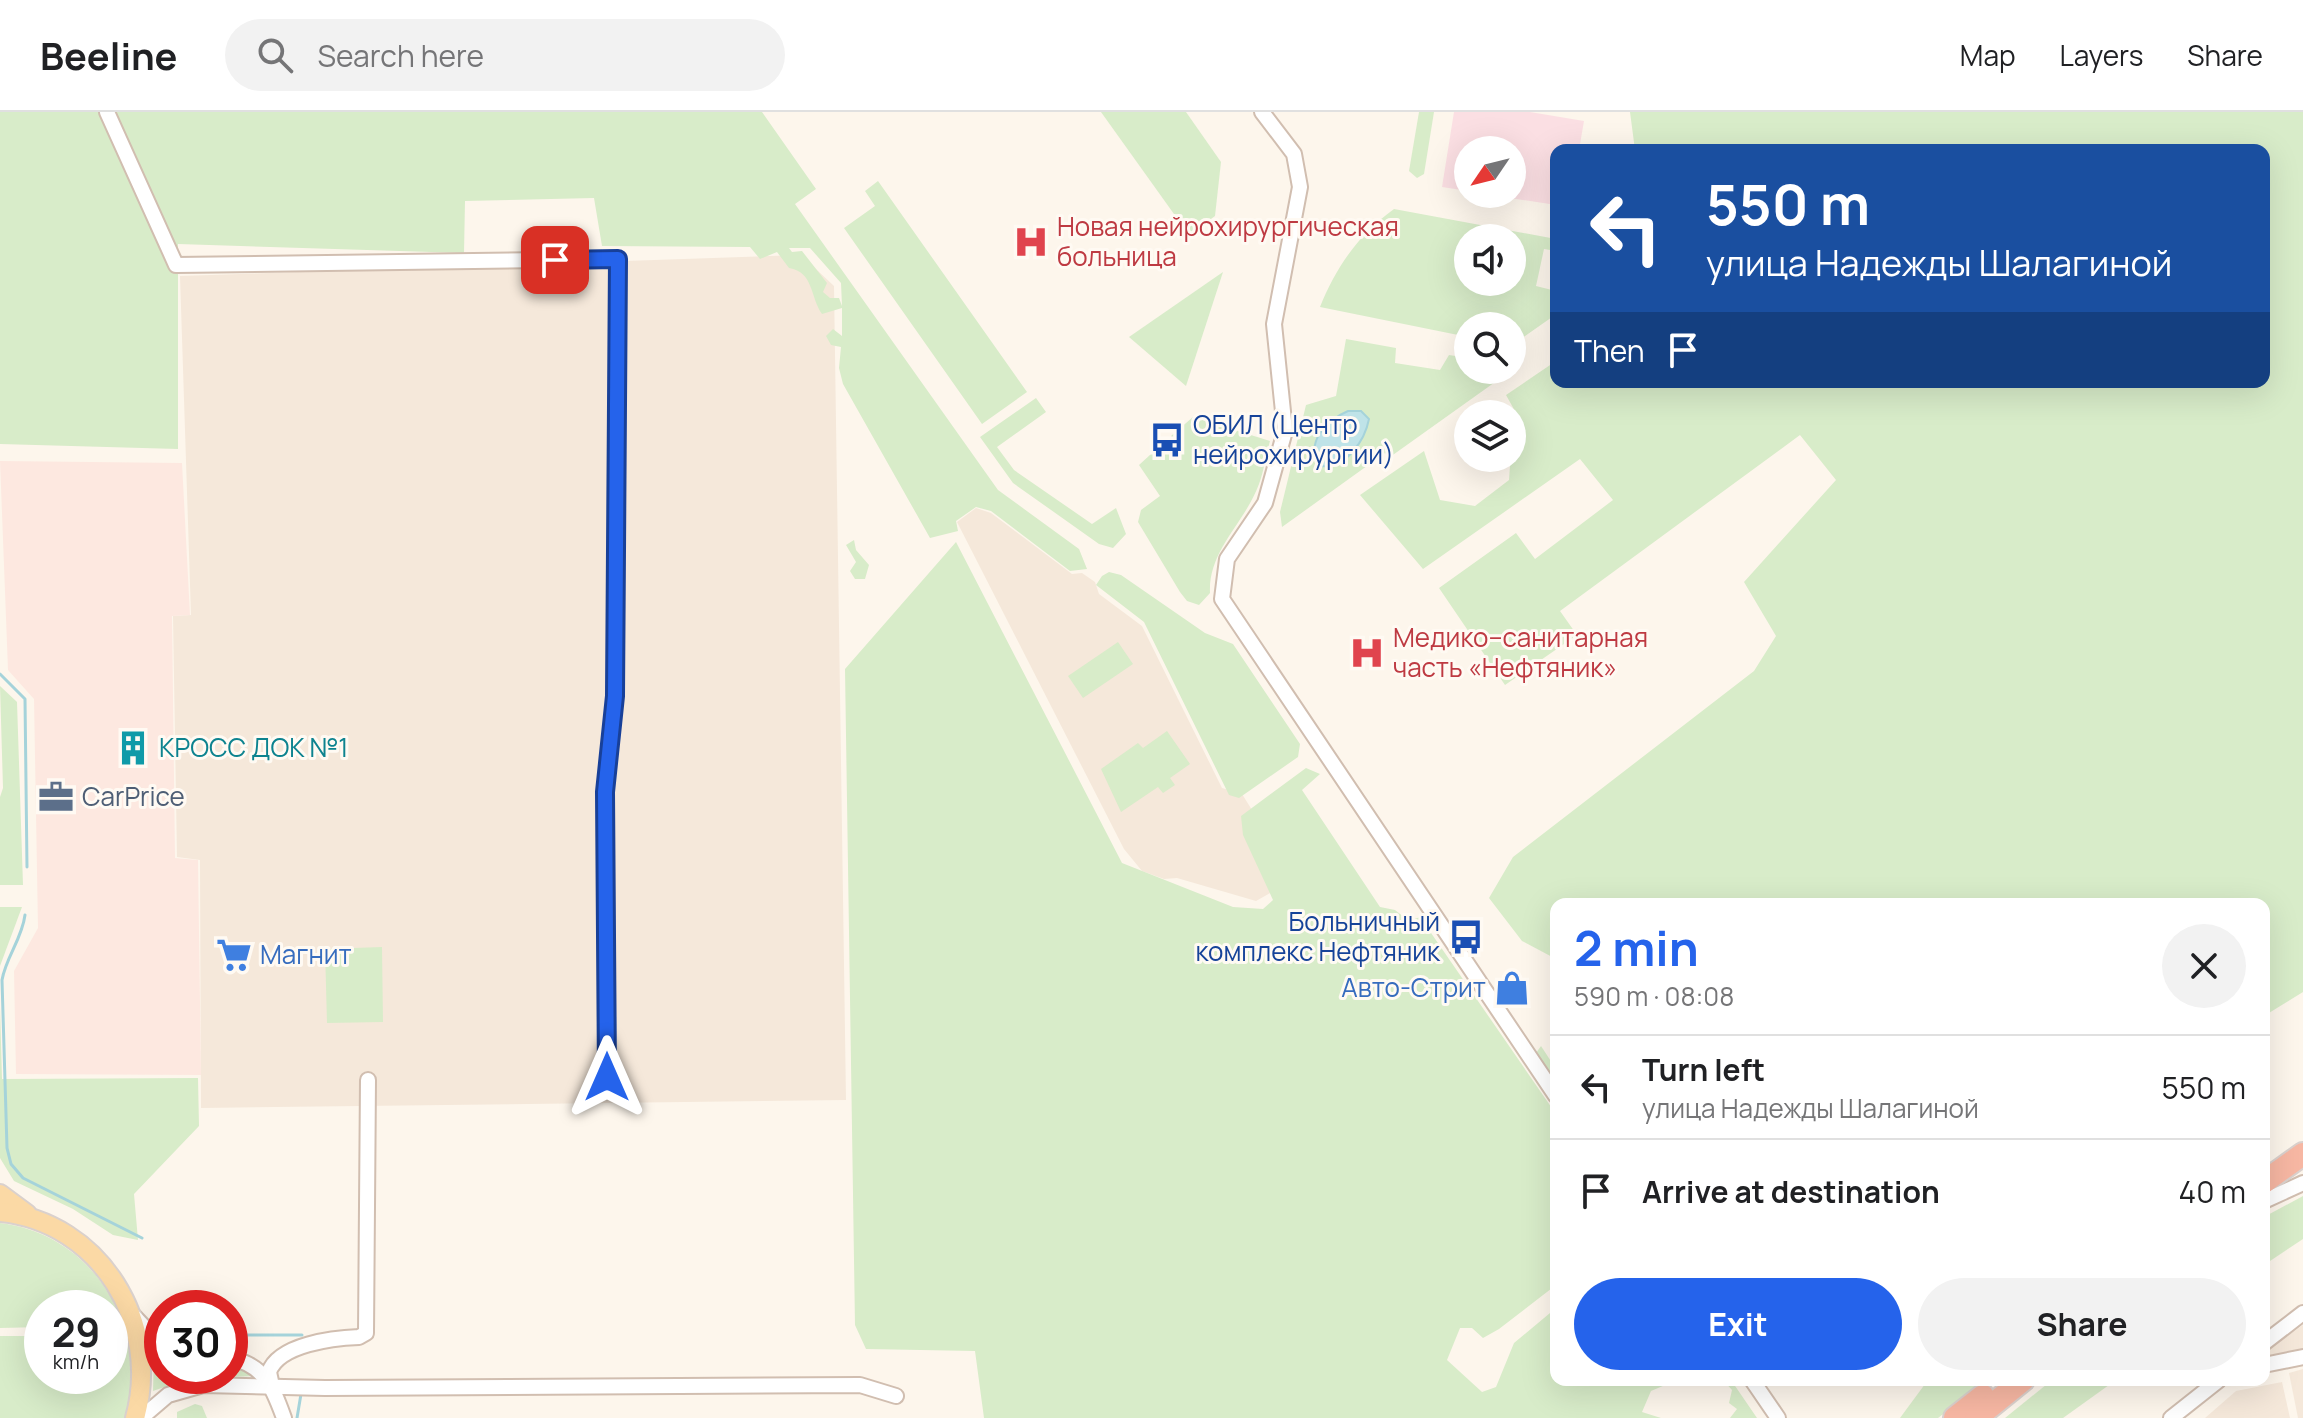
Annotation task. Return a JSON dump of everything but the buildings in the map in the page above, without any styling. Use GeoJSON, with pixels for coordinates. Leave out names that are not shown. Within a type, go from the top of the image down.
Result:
{"type":"FeatureCollection","features":[{"type":"Feature","properties":{"kind":"highway"},"geometry":{"type":"LineString","coordinates":[[2270,1178],[2303,1154]]}},
{"type":"Feature","properties":{"kind":"highway"},"geometry":{"type":"LineString","coordinates":[[2270,1195],[2303,1170]]}},
{"type":"Feature","properties":{"kind":"highway"},"geometry":{"type":"LineString","coordinates":[[1955,1418],[1995,1386]]}},
{"type":"Feature","properties":{"kind":"highway"},"geometry":{"type":"LineString","coordinates":[[1976,1418],[2016,1386]]}},
{"type":"Feature","properties":{"kind":"main road"},"geometry":{"type":"LineString","coordinates":[[0,1194],[18,1209],[95,1257],[112,1277],[132,1314],[142,1372],[135,1418]]}},
{"type":"Feature","properties":{"kind":"main road"},"geometry":{"type":"LineString","coordinates":[[0,1212],[47,1225]]}},
{"type":"Feature","properties":{"kind":"street"},"geometry":{"type":"LineString","coordinates":[[107,112],[176,265],[618,259],[615,696],[605,792],[607,1077]]}},
{"type":"Feature","properties":{"kind":"street"},"geometry":{"type":"LineString","coordinates":[[1262,112],[1294,154],[1300,187],[1274,324],[1285,431],[1265,503],[1227,559],[1222,579],[1225,607],[1550,1087]]}},
{"type":"Feature","properties":{"kind":"street"},"geometry":{"type":"LineString","coordinates":[[284,1418],[269,1372],[277,1360],[311,1343],[359,1337],[366,1333],[368,1080]]}},
{"type":"Feature","properties":{"kind":"street"},"geometry":{"type":"LineString","coordinates":[[2270,1197],[2303,1183]]}},
{"type":"Feature","properties":{"kind":"street"},"geometry":{"type":"LineString","coordinates":[[2270,1338],[2303,1313]]}},
{"type":"Feature","properties":{"kind":"street"},"geometry":{"type":"LineString","coordinates":[[132,1314],[144,1327]]}},
{"type":"Feature","properties":{"kind":"street"},"geometry":{"type":"LineString","coordinates":[[2270,1364],[2303,1357]]}},
{"type":"Feature","properties":{"kind":"street"},"geometry":{"type":"LineString","coordinates":[[248,1364],[255,1367],[272,1386]]}},
{"type":"Feature","properties":{"kind":"street"},"geometry":{"type":"LineString","coordinates":[[141,1418],[159,1400],[189,1387],[860,1385],[896,1396]]}},
{"type":"Feature","properties":{"kind":"street"},"geometry":{"type":"LineString","coordinates":[[1756,1386],[1778,1418]]}},
{"type":"Feature","properties":{"kind":"street"},"geometry":{"type":"LineString","coordinates":[[2171,1418],[2211,1386]]}},
{"type":"Feature","properties":{"kind":"shaded area"},"geometry":{"type":"Polygon","coordinates":[[[1454,112],[1530,112],[1584,121],[1580,144],[1550,144],[1550,204],[1526,200],[1526,136],[1454,136],[1454,189],[1442,187],[1454,112]]]}},
{"type":"Feature","properties":{"kind":"shaded area"},"geometry":{"type":"Polygon","coordinates":[[[801,255],[834,286],[846,1100],[201,1108],[200,860],[177,857],[173,616],[191,615],[180,276],[801,255]]]}},
{"type":"Feature","properties":{"kind":"shaded area"},"geometry":{"type":"Polygon","coordinates":[[[0,461],[182,463],[190,615],[172,616],[175,858],[198,860],[201,1075],[16,1074],[14,971],[38,928],[34,699],[8,670],[0,461]]]}},
{"type":"Feature","properties":{"kind":"shaded area"},"geometry":{"type":"Polygon","coordinates":[[[976,508],[991,513],[1072,574],[1082,573],[1095,582],[1099,594],[1142,626],[1222,788],[1242,794],[1252,810],[1246,839],[1272,892],[1256,901],[1177,878],[1164,879],[1142,871],[1124,849],[957,522],[976,508]]]}},
{"type":"Feature","properties":{"kind":"shaded area"},"geometry":{"type":"Polygon","coordinates":[[[2303,1325],[2303,1350],[2270,1358],[2270,1348],[2303,1325]]]}},
{"type":"Feature","properties":{"kind":"shaded area"},"geometry":{"type":"Polygon","coordinates":[[[2303,1369],[2303,1418],[2298,1418],[2289,1373],[2303,1369]]]}},
{"type":"Feature","properties":{"kind":"shaded area"},"geometry":{"type":"Polygon","coordinates":[[[2282,1382],[2290,1418],[2205,1418],[2236,1391],[2282,1382]]]}},
{"type":"Feature","properties":{"kind":"green space"},"geometry":{"type":"Polygon","coordinates":[[[0,112],[762,112],[816,189],[795,204],[998,490],[1079,549],[1087,569],[1070,571],[991,511],[976,507],[956,521],[958,531],[930,538],[843,384],[839,368],[841,347],[831,345],[826,336],[833,329],[842,336],[842,308],[822,314],[803,274],[789,268],[777,252],[760,259],[750,247],[602,246],[594,198],[465,201],[464,253],[178,244],[178,449],[0,444],[0,112]],[[789,248],[792,252],[802,251],[827,283],[823,292],[830,298],[839,298],[842,306],[841,283],[810,248],[789,248]]]}},
{"type":"Feature","properties":{"kind":"green space"},"geometry":{"type":"Polygon","coordinates":[[[1101,112],[1186,112],[1221,162],[1215,216],[1189,235],[1101,112]]]}},
{"type":"Feature","properties":{"kind":"green space"},"geometry":{"type":"Polygon","coordinates":[[[1419,112],[1434,112],[1424,174],[1417,178],[1409,171],[1419,112]]]}},
{"type":"Feature","properties":{"kind":"green space"},"geometry":{"type":"Polygon","coordinates":[[[1630,112],[2303,112],[2303,992],[2270,1012],[2270,898],[1550,898],[1550,956],[1522,941],[1489,898],[1513,857],[1754,671],[1776,636],[1744,582],[1836,480],[1800,435],[1560,611],[1577,635],[1505,685],[1439,588],[1516,533],[1535,559],[1613,500],[1580,459],[1423,569],[1360,495],[1424,451],[1440,500],[1475,506],[1509,480],[1510,472],[1526,472],[1526,400],[1509,400],[1506,395],[1550,365],[1550,388],[2270,388],[2270,144],[1634,144],[1630,112]]]}},
{"type":"Feature","properties":{"kind":"green space"},"geometry":{"type":"Polygon","coordinates":[[[878,181],[1027,392],[982,424],[844,228],[875,206],[865,191],[878,181]]]}},
{"type":"Feature","properties":{"kind":"green space"},"geometry":{"type":"Polygon","coordinates":[[[1394,209],[1475,224],[1454,224],[1454,296],[1526,296],[1526,233],[1550,238],[1550,250],[1544,249],[1536,286],[1550,290],[1550,318],[1526,335],[1526,312],[1454,312],[1454,334],[1320,307],[1333,278],[1370,229],[1394,209]]]}},
{"type":"Feature","properties":{"kind":"green space"},"geometry":{"type":"Polygon","coordinates":[[[562,266],[581,277],[569,286],[549,285],[546,275],[552,268],[562,266]]]}},
{"type":"Feature","properties":{"kind":"green space"},"geometry":{"type":"Polygon","coordinates":[[[1223,272],[1186,386],[1129,337],[1223,272]]]}},
{"type":"Feature","properties":{"kind":"green space"},"geometry":{"type":"Polygon","coordinates":[[[1346,339],[1396,348],[1395,363],[1440,370],[1449,355],[1454,356],[1454,384],[1492,384],[1470,400],[1454,400],[1454,411],[1390,457],[1385,453],[1282,527],[1280,512],[1306,405],[1336,396],[1346,339]]]}},
{"type":"Feature","properties":{"kind":"green space"},"geometry":{"type":"Polygon","coordinates":[[[1036,398],[1046,412],[997,447],[1014,470],[1092,524],[1116,508],[1126,534],[1113,548],[1099,544],[1013,483],[980,437],[1036,398]]]}},
{"type":"Feature","properties":{"kind":"green space"},"geometry":{"type":"Polygon","coordinates":[[[1193,417],[1270,441],[1253,498],[1221,550],[1211,578],[1210,593],[1199,605],[1187,601],[1180,592],[1138,522],[1141,510],[1160,496],[1139,465],[1162,444],[1165,446],[1173,439],[1171,436],[1193,417]]]}},
{"type":"Feature","properties":{"kind":"green space"},"geometry":{"type":"Polygon","coordinates":[[[854,540],[856,550],[869,565],[865,579],[855,579],[850,571],[856,562],[846,545],[854,540]]]}},
{"type":"Feature","properties":{"kind":"green space"},"geometry":{"type":"Polygon","coordinates":[[[956,542],[1122,863],[1233,907],[1263,909],[1273,900],[1243,835],[1241,816],[1306,768],[1320,774],[1302,790],[1380,907],[1395,910],[1409,921],[1420,917],[1550,1105],[1550,1290],[1483,1338],[1472,1328],[1460,1328],[1447,1360],[1482,1392],[1496,1387],[1514,1343],[1550,1313],[1550,1386],[1663,1386],[1651,1391],[1642,1412],[1661,1418],[984,1418],[975,1351],[866,1349],[855,1325],[845,669],[956,542]]]}},
{"type":"Feature","properties":{"kind":"green space"},"geometry":{"type":"Polygon","coordinates":[[[1109,572],[1121,575],[1205,633],[1233,644],[1300,744],[1298,757],[1239,798],[1229,795],[1144,622],[1096,585],[1109,572]]]}},
{"type":"Feature","properties":{"kind":"green space"},"geometry":{"type":"Polygon","coordinates":[[[1118,642],[1133,664],[1083,698],[1068,676],[1118,642]]]}},
{"type":"Feature","properties":{"kind":"green space"},"geometry":{"type":"Polygon","coordinates":[[[0,686],[17,702],[23,885],[0,885],[0,797],[3,788],[0,686]]]}},
{"type":"Feature","properties":{"kind":"green space"},"geometry":{"type":"Polygon","coordinates":[[[1167,731],[1190,764],[1170,778],[1175,785],[1163,793],[1158,787],[1121,812],[1101,769],[1138,743],[1143,748],[1167,731]]]}},
{"type":"Feature","properties":{"kind":"green space"},"geometry":{"type":"Polygon","coordinates":[[[0,907],[22,907],[0,966],[0,907]]]}},
{"type":"Feature","properties":{"kind":"green space"},"geometry":{"type":"Polygon","coordinates":[[[382,947],[383,1022],[327,1023],[325,949],[382,947]]]}},
{"type":"Feature","properties":{"kind":"green space"},"geometry":{"type":"Polygon","coordinates":[[[0,1006],[2,1079],[198,1078],[199,1126],[134,1194],[138,1240],[113,1235],[73,1209],[14,1181],[0,1158],[0,1006]]]}},
{"type":"Feature","properties":{"kind":"green space"},"geometry":{"type":"Polygon","coordinates":[[[1541,1046],[1550,1060],[1550,1073],[1536,1053],[1541,1046]]]}},
{"type":"Feature","properties":{"kind":"green space"},"geometry":{"type":"Polygon","coordinates":[[[2303,1196],[2303,1239],[2270,1261],[2270,1214],[2303,1196]]]}},
{"type":"Feature","properties":{"kind":"green space"},"geometry":{"type":"Polygon","coordinates":[[[0,1223],[34,1231],[63,1246],[88,1267],[106,1290],[24,1290],[24,1327],[0,1328],[0,1223]]]}},
{"type":"Feature","properties":{"kind":"green space"},"geometry":{"type":"Polygon","coordinates":[[[0,1336],[24,1336],[24,1394],[128,1394],[128,1348],[130,1385],[125,1418],[0,1418],[0,1336]]]}},
{"type":"Feature","properties":{"kind":"green space"},"geometry":{"type":"Polygon","coordinates":[[[1728,1386],[1735,1386],[1757,1418],[1730,1418],[1737,1409],[1729,1403],[1732,1390],[1728,1386]]]}},
{"type":"Feature","properties":{"kind":"green space"},"geometry":{"type":"Polygon","coordinates":[[[1924,1386],[1979,1386],[1938,1418],[1900,1418],[1924,1386]]]}},
{"type":"Feature","properties":{"kind":"green space"},"geometry":{"type":"Polygon","coordinates":[[[2045,1386],[2108,1386],[2063,1418],[2005,1418],[2045,1386]]]}},
{"type":"Feature","properties":{"kind":"green space"},"geometry":{"type":"Polygon","coordinates":[[[195,1404],[202,1406],[207,1418],[177,1418],[177,1412],[195,1404]]]}},
{"type":"Feature","properties":{"kind":"water"},"geometry":{"type":"Polygon","coordinates":[[[1348,411],[1361,411],[1369,419],[1363,436],[1346,458],[1330,466],[1321,466],[1316,457],[1316,441],[1325,426],[1348,411]]]}},
{"type":"Feature","properties":{"kind":"waterway"},"geometry":{"type":"LineString","coordinates":[[0,674],[25,699],[27,867]]}},
{"type":"Feature","properties":{"kind":"waterway"},"geometry":{"type":"LineString","coordinates":[[25,915],[2,980],[7,1148],[11,1164],[23,1178],[142,1238]]}},
{"type":"Feature","properties":{"kind":"waterway"},"geometry":{"type":"LineString","coordinates":[[248,1335],[302,1335]]}},
{"type":"Feature","properties":{"kind":"waterway"},"geometry":{"type":"LineString","coordinates":[[297,1418],[301,1394]]}},
{"type":"Feature","properties":{"kind":"place","name":"Новая нейрохирургическая больница"},"geometry":{"type":"Point","coordinates":[1031,242]}},
{"type":"Feature","properties":{"kind":"place","name":"ОБИЛ (Центр нейрохирургии)"},"geometry":{"type":"Point","coordinates":[1167,440]}},
{"type":"Feature","properties":{"kind":"place","name":"Медико–санитарная часть «Нефтяник»"},"geometry":{"type":"Point","coordinates":[1367,653]}},
{"type":"Feature","properties":{"kind":"place","name":"КРОСС ДОК №1"},"geometry":{"type":"Point","coordinates":[133,748]}},
{"type":"Feature","properties":{"kind":"place","name":"CarPrice"},"geometry":{"type":"Point","coordinates":[56,797]}},
{"type":"Feature","properties":{"kind":"place","name":"Больничный комплекс Нефтяник"},"geometry":{"type":"Point","coordinates":[1466,937]}},
{"type":"Feature","properties":{"kind":"place","name":"Магнит"},"geometry":{"type":"Point","coordinates":[234,955]}},
{"type":"Feature","properties":{"kind":"place","name":"Авто-Стрит"},"geometry":{"type":"Point","coordinates":[1512,988]}},
{"type":"Feature","properties":{"kind":"route"},"geometry":{"type":"LineString","coordinates":[[555,260],[618,259],[615,696],[605,792],[607,1077]]}}]}
